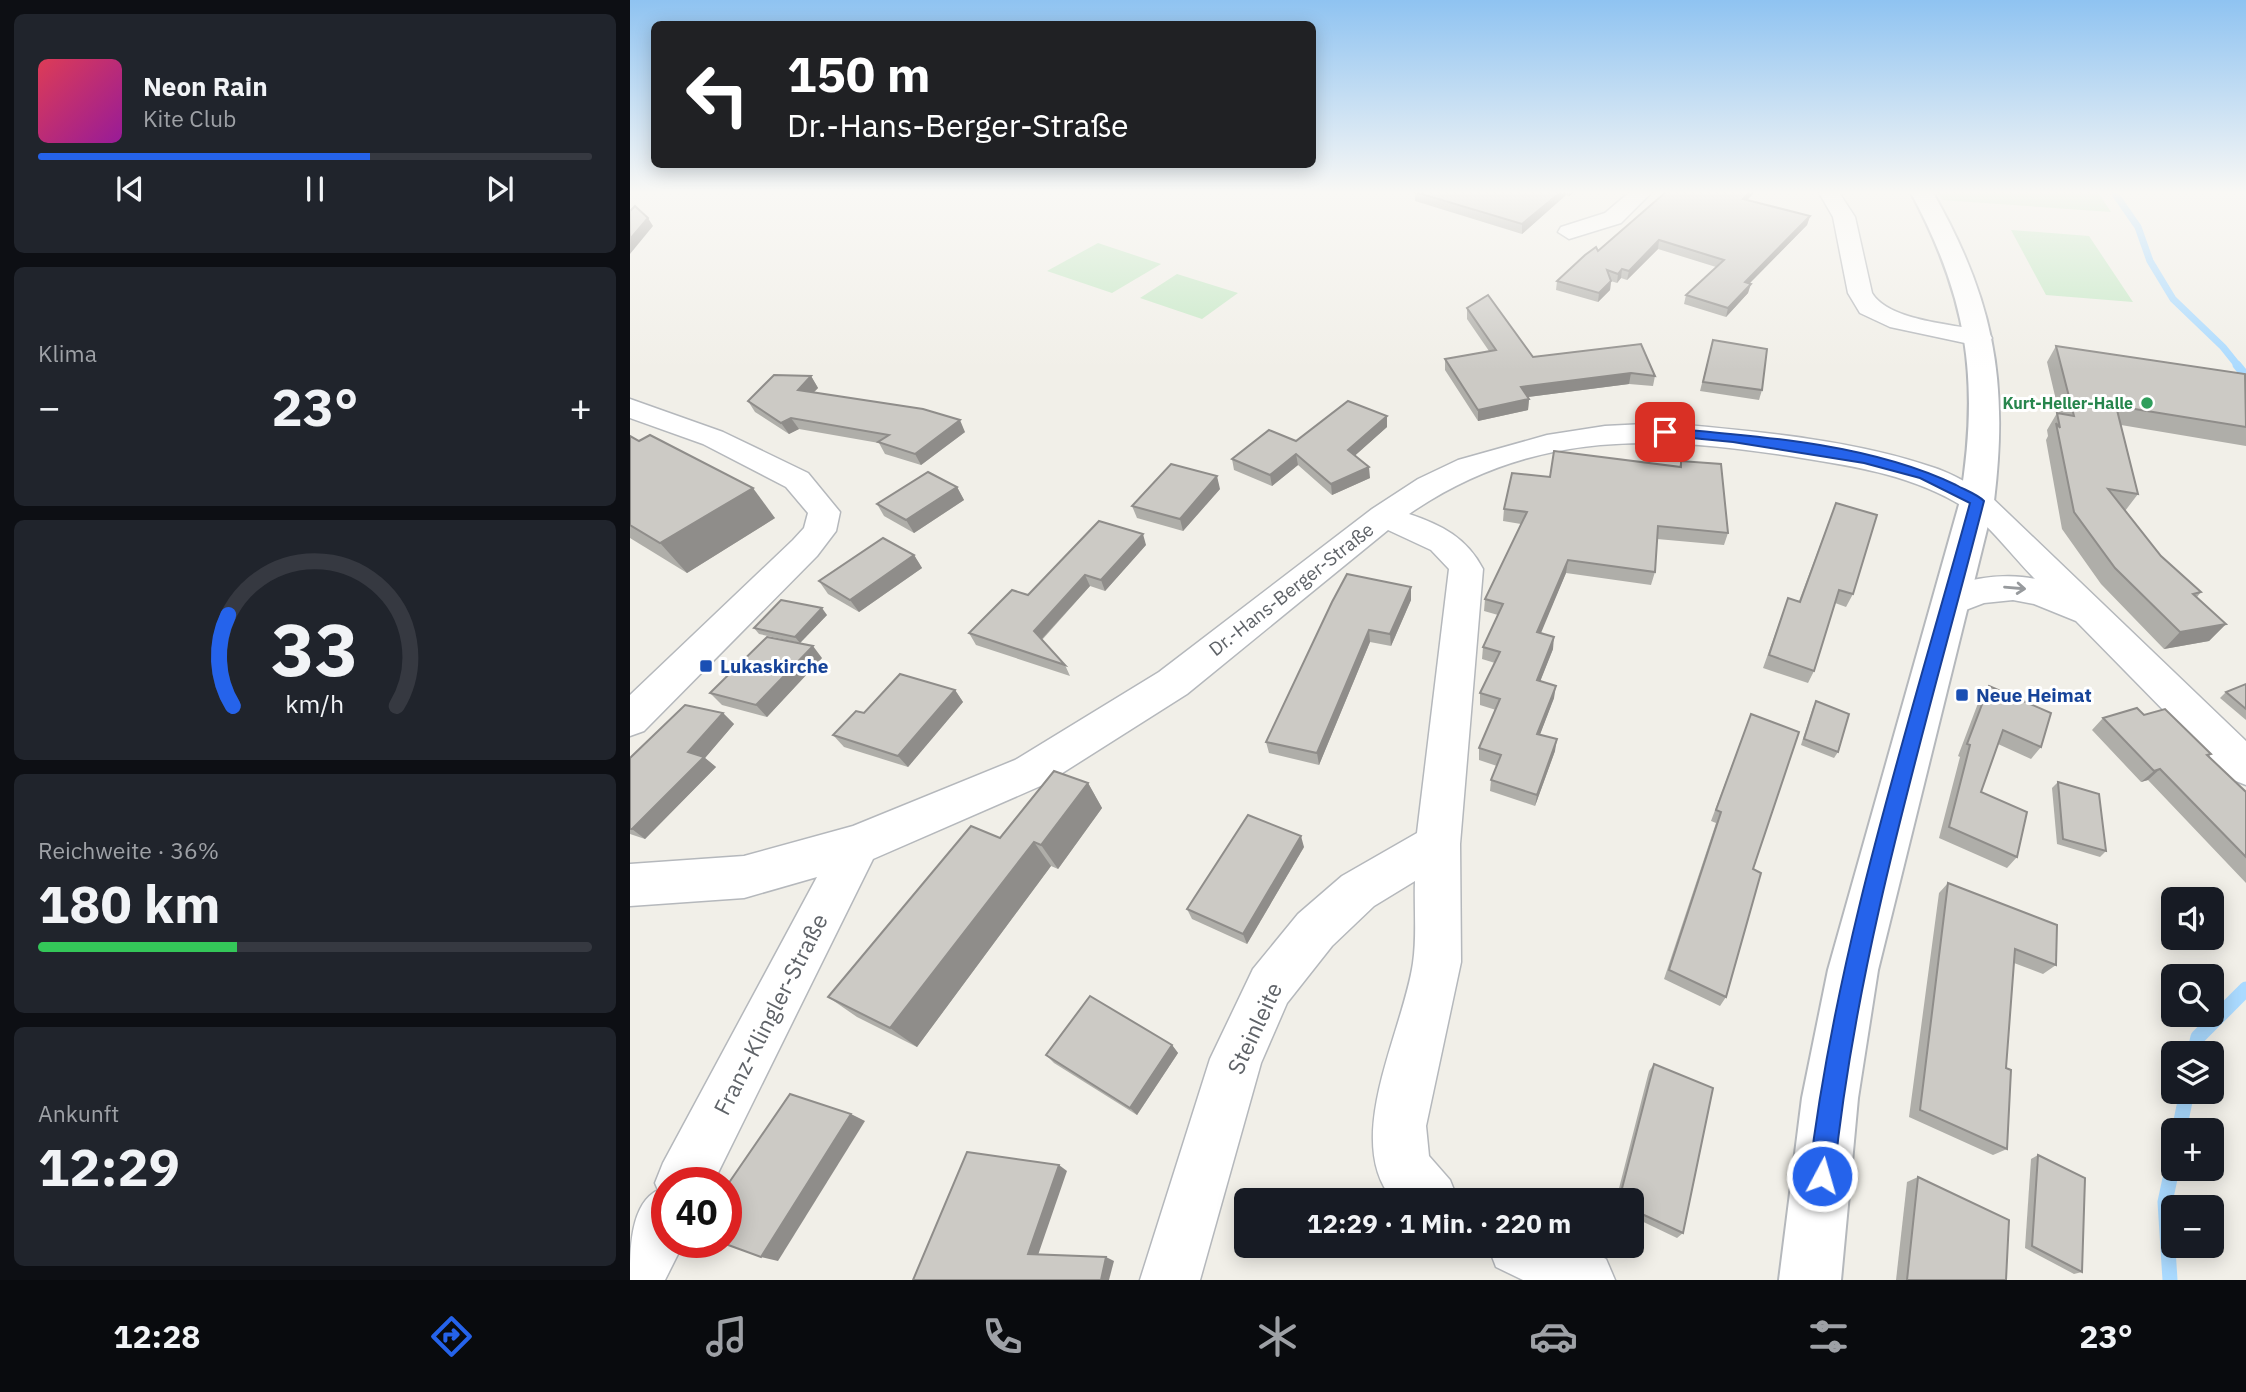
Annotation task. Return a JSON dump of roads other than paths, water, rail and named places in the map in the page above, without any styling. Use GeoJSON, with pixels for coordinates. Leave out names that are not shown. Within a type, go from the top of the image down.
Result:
{"type":"FeatureCollection","features":[{"type":"Feature","properties":{"kind":"street"},"geometry":{"type":"LineString","coordinates":[[1851,251],[1860,293],[1869,308],[1899,322],[1979,338]]}},
{"type":"Feature","properties":{"kind":"street"},"geometry":{"type":"LineString","coordinates":[[1810,1280],[1830,1098],[1853,970],[1977,501],[1986,415],[1979,338],[1953,251]]}},
{"type":"Feature","properties":{"kind":"street"},"geometry":{"type":"LineString","coordinates":[[630,408],[713,438],[797,480],[824,512],[820,531],[805,548],[630,720]]}},
{"type":"Feature","properties":{"kind":"street","name":"Dr.-Hans-Berger-Straße"},"geometry":{"type":"LineString","coordinates":[[630,885],[744,877],[857,845],[1030,772],[1173,683],[1383,517],[1429,486],[1469,467],[1546,444],[1605,435],[1665,432],[1733,438],[1866,459],[1925,475],[1977,501],[2097,621]]}},
{"type":"Feature","properties":{"kind":"street"},"geometry":{"type":"LineString","coordinates":[[1383,517],[1433,535],[1463,561],[1466,569],[1438,844],[1437,962],[1399,1126],[1402,1168],[1420,1188]]}},
{"type":"Feature","properties":{"kind":"street"},"geometry":{"type":"LineString","coordinates":[[1950,603],[1975,591],[2009,586],[2066,603],[2097,621],[2246,767]]}},
{"type":"Feature","properties":{"kind":"street","name":"Steinleite"},"geometry":{"type":"LineString","coordinates":[[1170,1280],[1236,1059],[1270,986],[1315,930],[1358,891],[1438,844]]}},
{"type":"Feature","properties":{"kind":"street","name":"Franz-Klingler-Straße"},"geometry":{"type":"LineString","coordinates":[[691,1167],[857,845]]}},
{"type":"Feature","properties":{"kind":"street"},"geometry":{"type":"LineString","coordinates":[[633,1280],[651,1246]]}},
{"type":"Feature","properties":{"kind":"street"},"geometry":{"type":"LineString","coordinates":[[1541,1258],[1585,1280]]}},
{"type":"Feature","properties":{"kind":"waterway"},"geometry":{"type":"LineString","coordinates":[[2146,251],[2173,299],[2223,347],[2239,367]]}},
{"type":"Feature","properties":{"kind":"waterway"},"geometry":{"type":"LineString","coordinates":[[2237,365],[2246,376]]}},
{"type":"Feature","properties":{"kind":"waterway"},"geometry":{"type":"LineString","coordinates":[[2197,1041],[2246,989]]}},
{"type":"Feature","properties":{"kind":"waterway"},"geometry":{"type":"LineString","coordinates":[[2182,1118],[2184,1104]]}},
{"type":"Feature","properties":{"kind":"waterway"},"geometry":{"type":"LineString","coordinates":[[2170,1181],[2165,1202],[2170,1280]]}},
{"type":"Feature","properties":{"kind":"place","name":"Kurt-Heller-Halle"},"geometry":{"type":"Point","coordinates":[2147,403]}},
{"type":"Feature","properties":{"kind":"place","name":"Lukaskirche"},"geometry":{"type":"Point","coordinates":[706,666]}},
{"type":"Feature","properties":{"kind":"place","name":"Neue Heimat"},"geometry":{"type":"Point","coordinates":[1962,695]}}]}
